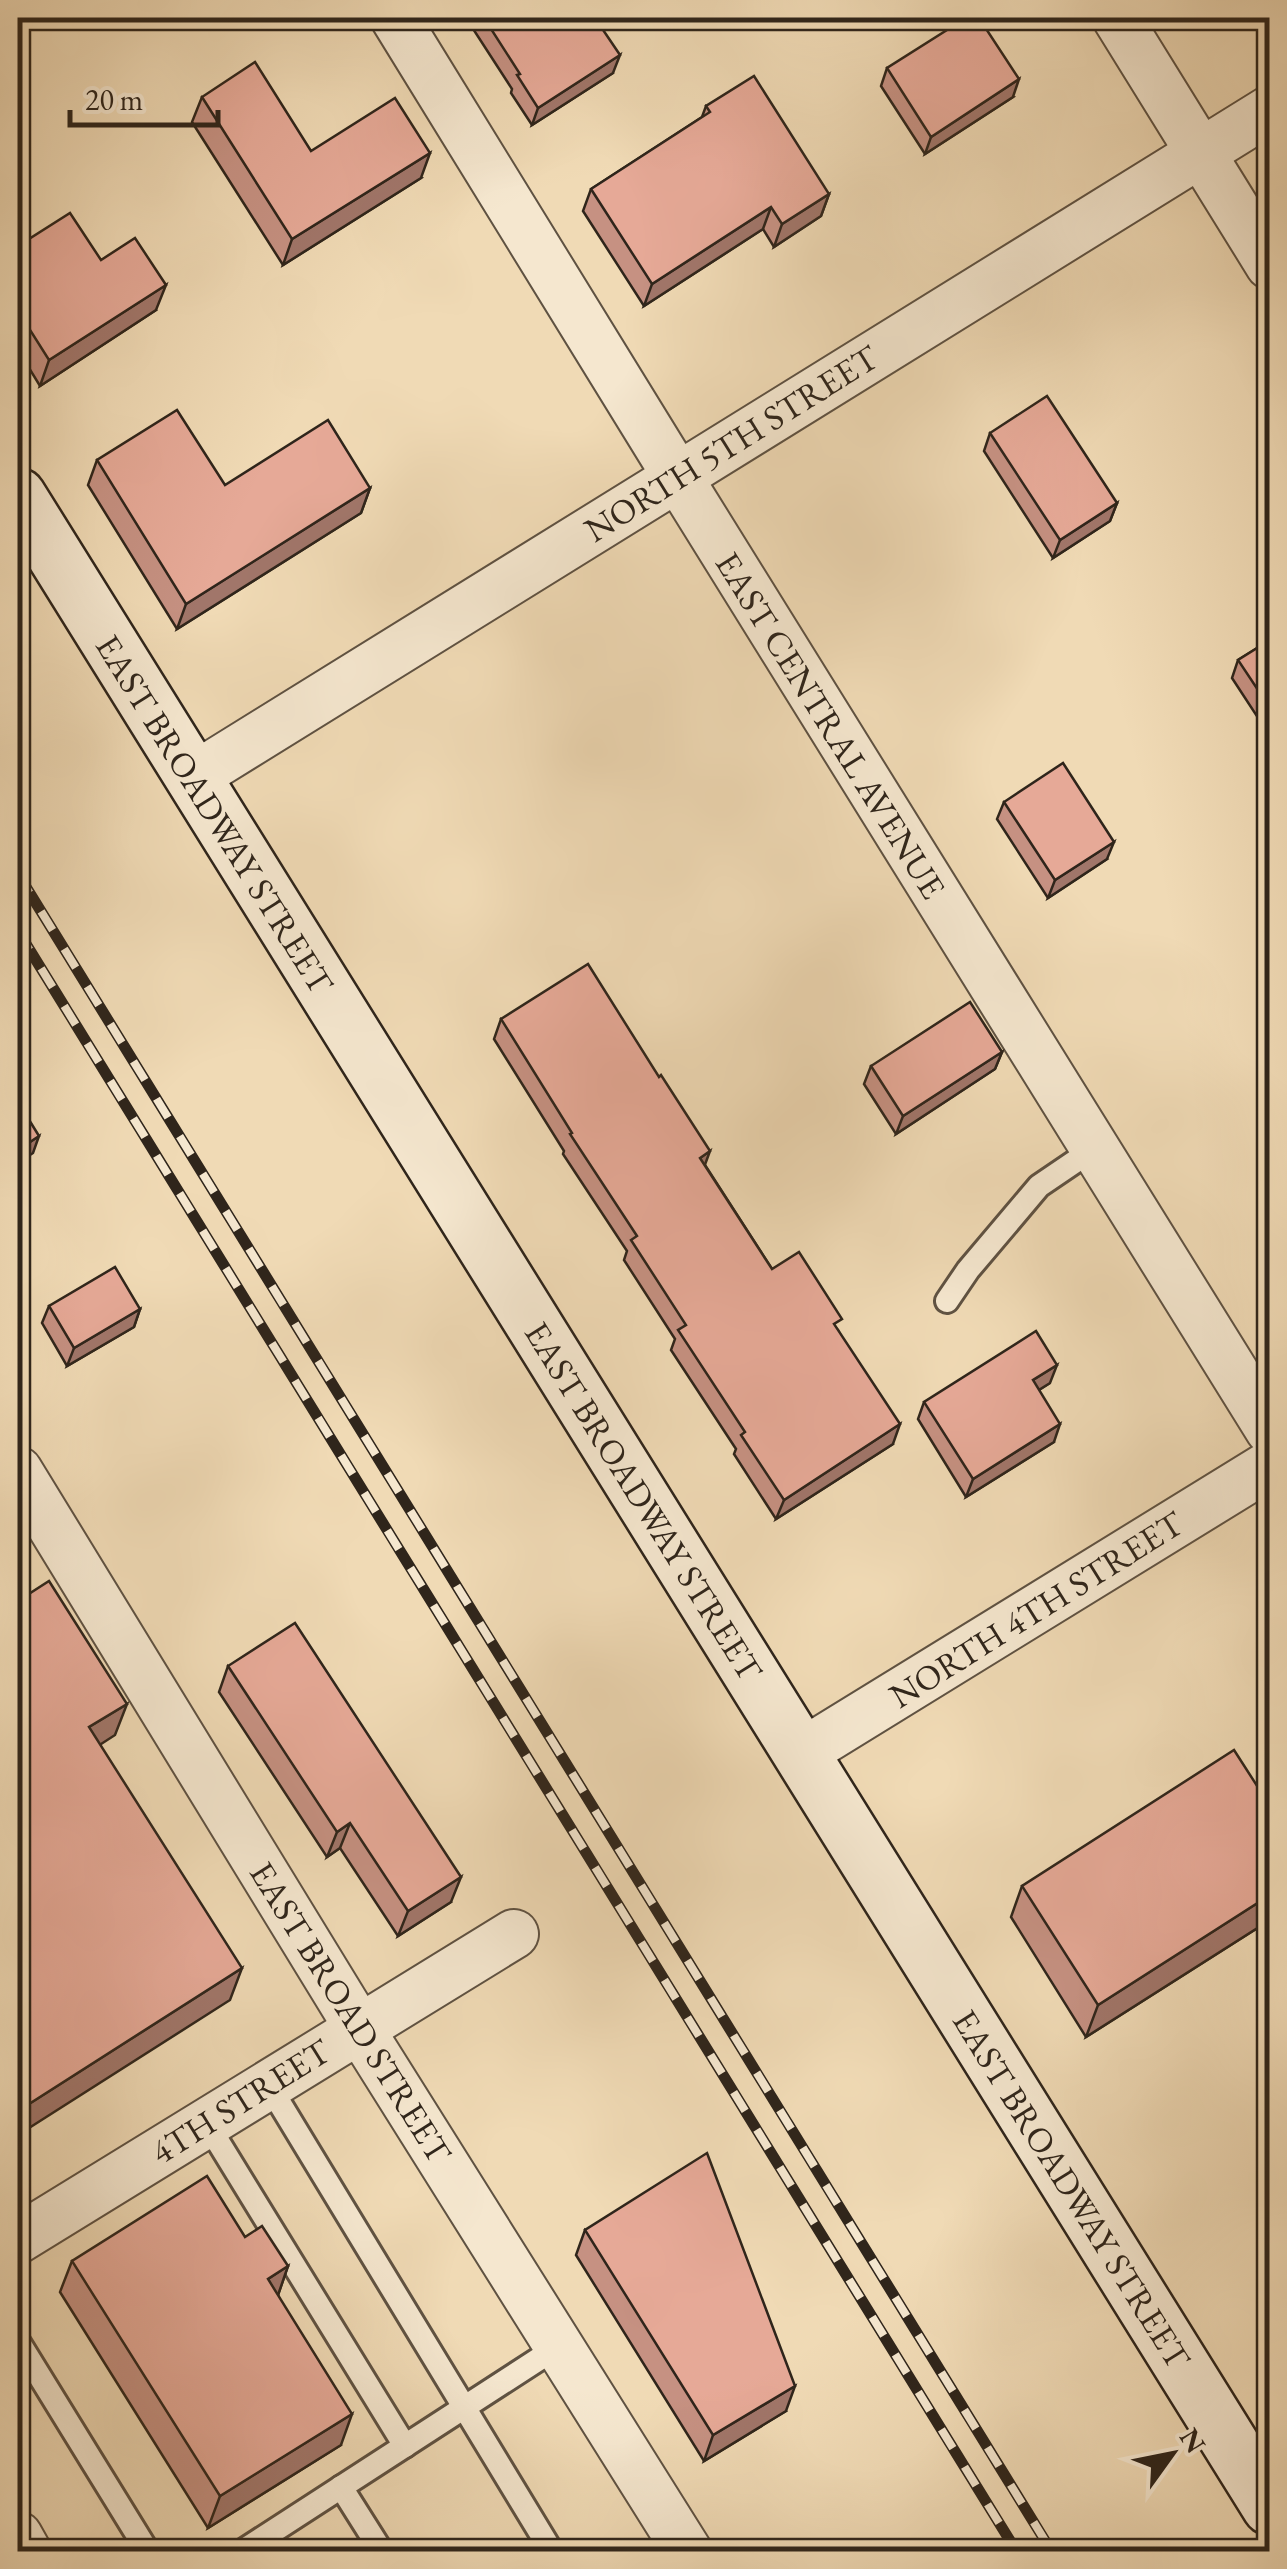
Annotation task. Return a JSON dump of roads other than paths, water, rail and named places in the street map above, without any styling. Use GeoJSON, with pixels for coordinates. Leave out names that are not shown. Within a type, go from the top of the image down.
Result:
{"type":"FeatureCollection","features":[{"type":"Feature","properties":{"kind":"main road","name":"EAST BROADWAY STREET"},"geometry":{"type":"LineString","coordinates":[[18,496],[1270,2507]]}},
{"type":"Feature","properties":{"kind":"street","name":"EAST CENTRAL AVENUE"},"geometry":{"type":"LineString","coordinates":[[395,18],[1270,1430]]}},
{"type":"Feature","properties":{"kind":"street"},"geometry":{"type":"LineString","coordinates":[[1117,18],[1270,265]]}},
{"type":"Feature","properties":{"kind":"street","name":"NORTH 5TH STREET"},"geometry":{"type":"LineString","coordinates":[[192,778],[1270,110]]}},
{"type":"Feature","properties":{"kind":"street","name":"NORTH 4TH STREET"},"geometry":{"type":"LineString","coordinates":[[802,1753],[1270,1466]]}},
{"type":"Feature","properties":{"kind":"street","name":"EAST BROAD STREET"},"geometry":{"type":"LineString","coordinates":[[18,1471],[359,2028],[688,2552]]}},
{"type":"Feature","properties":{"kind":"street","name":"4TH STREET"},"geometry":{"type":"LineString","coordinates":[[18,2239],[514,1934]]}},
{"type":"Feature","properties":{"kind":"street"},"geometry":{"type":"LineString","coordinates":[[18,2536],[27,2552]]}},
{"type":"Feature","properties":{"kind":"lane"},"geometry":{"type":"LineString","coordinates":[[947,1301],[1039,1186],[1095,1148]]}},
{"type":"Feature","properties":{"kind":"lane"},"geometry":{"type":"LineString","coordinates":[[268,2084],[552,2552]]}},
{"type":"Feature","properties":{"kind":"lane"},"geometry":{"type":"LineString","coordinates":[[206,2122],[405,2446]]}},
{"type":"Feature","properties":{"kind":"lane"},"geometry":{"type":"LineString","coordinates":[[18,2342],[148,2552]]}},
{"type":"Feature","properties":{"kind":"lane"},"geometry":{"type":"LineString","coordinates":[[242,2552],[559,2346]]}},
{"type":"Feature","properties":{"kind":"lane"},"geometry":{"type":"LineString","coordinates":[[341,2487],[382,2552]]}},
{"type":"Feature","properties":{"kind":"railway"},"geometry":{"type":"LineString","coordinates":[[18,874],[1052,2552]]}},
{"type":"Feature","properties":{"kind":"railway"},"geometry":{"type":"LineString","coordinates":[[18,931],[1017,2552]]}}]}
